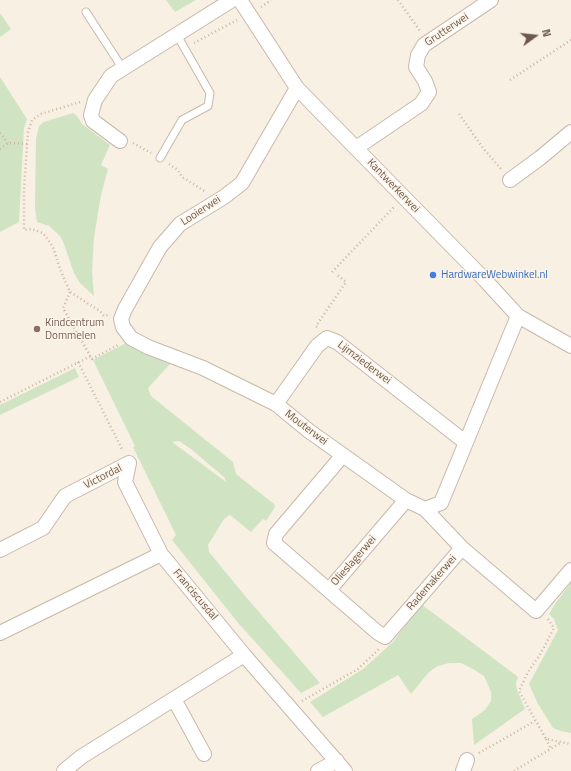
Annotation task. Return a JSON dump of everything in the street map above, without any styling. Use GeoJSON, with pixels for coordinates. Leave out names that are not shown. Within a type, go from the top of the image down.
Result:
{"type":"FeatureCollection","features":[{"type":"Feature","properties":{"kind":"street"},"geometry":{"type":"LineString","coordinates":[[120,141],[93,121],[91,115],[96,100],[111,76],[232,0]]}},
{"type":"Feature","properties":{"kind":"street","name":"Kantwerkerwei"},"geometry":{"type":"LineString","coordinates":[[240,0],[297,88],[485,280],[518,316],[551,333],[571,346]]}},
{"type":"Feature","properties":{"kind":"street","name":"Grutterwei"},"geometry":{"type":"LineString","coordinates":[[356,148],[421,104],[429,92],[425,81],[416,67],[418,55],[424,45],[491,0]]}},
{"type":"Feature","properties":{"kind":"street","name":"Looierwei"},"geometry":{"type":"LineString","coordinates":[[121,319],[160,246],[180,224],[224,197],[242,183],[297,88]]}},
{"type":"Feature","properties":{"kind":"street"},"geometry":{"type":"LineString","coordinates":[[510,180],[540,158],[571,132]]}},
{"type":"Feature","properties":{"kind":"street"},"geometry":{"type":"LineString","coordinates":[[425,509],[441,503],[518,316]]}},
{"type":"Feature","properties":{"kind":"street"},"geometry":{"type":"LineString","coordinates":[[121,319],[123,327],[131,338]]}},
{"type":"Feature","properties":{"kind":"street","name":"Mouterwei"},"geometry":{"type":"LineString","coordinates":[[131,338],[148,347],[203,368],[276,404],[342,455],[406,500],[425,509],[462,548]]}},
{"type":"Feature","properties":{"kind":"street","name":"Lijmziederwei"},"geometry":{"type":"LineString","coordinates":[[276,404],[317,346],[327,338],[337,342],[466,442]]}},
{"type":"Feature","properties":{"kind":"street","name":"Olieslagerwei"},"geometry":{"type":"LineString","coordinates":[[342,455],[276,534],[274,543],[329,590],[406,500]]}},
{"type":"Feature","properties":{"kind":"street","name":"Victordal"},"geometry":{"type":"LineString","coordinates":[[0,550],[43,528],[65,496],[129,463]]}},
{"type":"Feature","properties":{"kind":"street","name":"Victordal"},"geometry":{"type":"LineString","coordinates":[[129,463],[125,482],[161,554]]}},
{"type":"Feature","properties":{"kind":"street","name":"Rademakerwei"},"geometry":{"type":"LineString","coordinates":[[385,636],[462,548],[536,610]]}},
{"type":"Feature","properties":{"kind":"street"},"geometry":{"type":"LineString","coordinates":[[0,633],[161,554]]}},
{"type":"Feature","properties":{"kind":"street","name":"Franciscusdal"},"geometry":{"type":"LineString","coordinates":[[161,554],[244,655],[341,766]]}},
{"type":"Feature","properties":{"kind":"street"},"geometry":{"type":"LineString","coordinates":[[536,610],[553,593],[571,570]]}},
{"type":"Feature","properties":{"kind":"street"},"geometry":{"type":"LineString","coordinates":[[329,590],[377,632],[385,636]]}},
{"type":"Feature","properties":{"kind":"street"},"geometry":{"type":"LineString","coordinates":[[64,771],[81,757],[244,655]]}},
{"type":"Feature","properties":{"kind":"street"},"geometry":{"type":"LineString","coordinates":[[174,699],[204,754]]}},
{"type":"Feature","properties":{"kind":"street"},"geometry":{"type":"LineString","coordinates":[[318,771],[341,766]]}},
{"type":"Feature","properties":{"kind":"lane"},"geometry":{"type":"LineString","coordinates":[[86,12],[123,69]]}},
{"type":"Feature","properties":{"kind":"lane"},"geometry":{"type":"LineString","coordinates":[[160,158],[182,120],[208,106],[210,93],[177,35]]}},
{"type":"Feature","properties":{"kind":"path"},"geometry":{"type":"LineString","coordinates":[[398,0],[428,42]]}},
{"type":"Feature","properties":{"kind":"path"},"geometry":{"type":"LineString","coordinates":[[177,35],[195,43],[249,14]]}},
{"type":"Feature","properties":{"kind":"path"},"geometry":{"type":"LineString","coordinates":[[510,80],[571,40]]}},
{"type":"Feature","properties":{"kind":"path"},"geometry":{"type":"LineString","coordinates":[[96,100],[83,101],[41,114],[32,120],[28,132],[27,144],[24,189],[24,230],[32,229],[43,233],[53,247],[60,269],[70,292],[100,311],[104,316],[112,314],[121,319]]}},
{"type":"Feature","properties":{"kind":"path"},"geometry":{"type":"LineString","coordinates":[[459,114],[483,148],[510,180]]}},
{"type":"Feature","properties":{"kind":"path"},"geometry":{"type":"LineString","coordinates":[[0,133],[8,143]]}},
{"type":"Feature","properties":{"kind":"path"},"geometry":{"type":"LineString","coordinates":[[120,141],[126,139],[160,158],[178,170],[182,177],[208,193],[214,196],[224,197]]}},
{"type":"Feature","properties":{"kind":"path"},"geometry":{"type":"LineString","coordinates":[[0,149],[8,143],[27,144]]}},
{"type":"Feature","properties":{"kind":"path"},"geometry":{"type":"LineString","coordinates":[[332,272],[404,197]]}},
{"type":"Feature","properties":{"kind":"path"},"geometry":{"type":"LineString","coordinates":[[327,338],[316,326],[346,282],[336,274]]}},
{"type":"Feature","properties":{"kind":"path"},"geometry":{"type":"LineString","coordinates":[[70,292],[64,308],[92,359],[131,338]]}},
{"type":"Feature","properties":{"kind":"path"},"geometry":{"type":"LineString","coordinates":[[0,402],[91,356]]}},
{"type":"Feature","properties":{"kind":"path"},"geometry":{"type":"LineString","coordinates":[[78,362],[129,463]]}},
{"type":"Feature","properties":{"kind":"path"},"geometry":{"type":"LineString","coordinates":[[536,610],[544,614],[554,628],[541,653],[528,672],[519,691],[552,749]]}},
{"type":"Feature","properties":{"kind":"path"},"geometry":{"type":"LineString","coordinates":[[290,708],[358,669],[383,644],[385,636]]}},
{"type":"Feature","properties":{"kind":"path"},"geometry":{"type":"LineString","coordinates":[[465,766],[536,721]]}},
{"type":"Feature","properties":{"kind":"path"},"geometry":{"type":"LineString","coordinates":[[546,739],[571,744]]}},
{"type":"Feature","properties":{"kind":"path"},"geometry":{"type":"LineString","coordinates":[[514,771],[562,742]]}},
{"type":"Feature","properties":{"kind":"green space"},"geometry":{"type":"Polygon","coordinates":[[[166,0],[196,0],[175,12],[166,0]]]}},
{"type":"Feature","properties":{"kind":"green space"},"geometry":{"type":"Polygon","coordinates":[[[0,13],[11,29],[0,37],[0,13]]]}},
{"type":"Feature","properties":{"kind":"green space"},"geometry":{"type":"Polygon","coordinates":[[[0,77],[27,119],[24,128],[19,222],[0,232],[0,77]]]}},
{"type":"Feature","properties":{"kind":"green space"},"geometry":{"type":"Polygon","coordinates":[[[73,113],[82,124],[110,145],[101,165],[108,169],[101,195],[94,237],[92,272],[94,296],[80,283],[74,273],[60,236],[49,226],[37,222],[35,208],[36,139],[39,126],[44,122],[73,113]]]}},
{"type":"Feature","properties":{"kind":"green space"},"geometry":{"type":"Polygon","coordinates":[[[128,342],[171,363],[148,388],[151,396],[233,462],[236,474],[274,504],[275,507],[266,521],[263,519],[251,532],[230,515],[224,519],[208,545],[209,552],[320,683],[301,693],[239,624],[172,540],[176,535],[93,360],[128,342]],[[179,441],[172,442],[226,482],[224,477],[191,449],[179,441]]]}},
{"type":"Feature","properties":{"kind":"green space"},"geometry":{"type":"Polygon","coordinates":[[[75,368],[79,377],[0,415],[0,405],[75,368]]]}},
{"type":"Feature","properties":{"kind":"green space"},"geometry":{"type":"Polygon","coordinates":[[[571,582],[571,733],[553,728],[538,704],[529,684],[558,630],[554,619],[549,614],[571,582]]]}},
{"type":"Feature","properties":{"kind":"green space"},"geometry":{"type":"Polygon","coordinates":[[[421,604],[518,677],[516,683],[517,690],[525,709],[474,745],[472,719],[485,710],[491,701],[491,692],[484,676],[461,663],[449,663],[438,666],[429,672],[411,694],[398,675],[323,717],[310,702],[363,669],[393,642],[421,604]]]}},
{"type":"Feature","properties":{"kind":"place","name":"HardwareWebwinkel.nl"},"geometry":{"type":"Point","coordinates":[433,275]}},
{"type":"Feature","properties":{"kind":"place","name":"Kindcentrum Dommelen"},"geometry":{"type":"Point","coordinates":[37,329]}}]}
